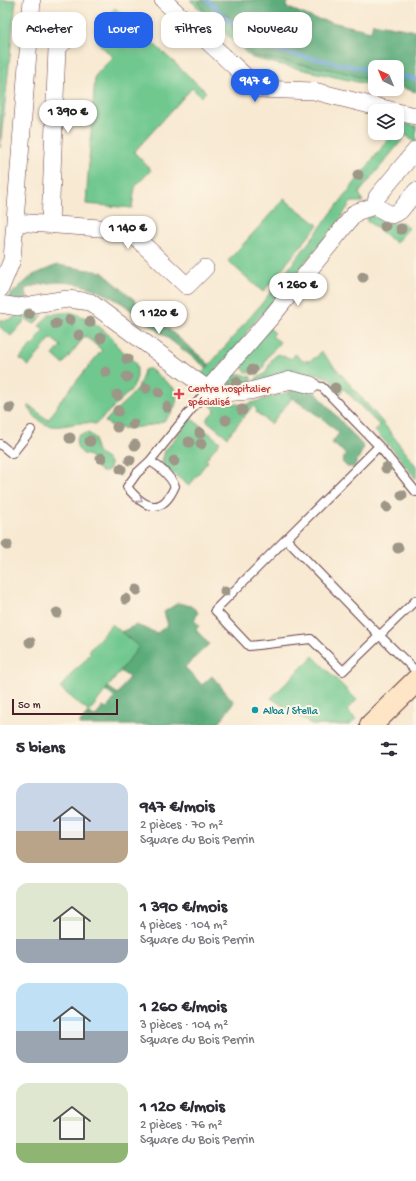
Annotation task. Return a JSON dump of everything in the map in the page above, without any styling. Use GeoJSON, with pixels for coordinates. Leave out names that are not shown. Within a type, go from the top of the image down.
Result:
{"type":"FeatureCollection","features":[{"type":"Feature","properties":{"kind":"main road"},"geometry":{"type":"LineString","coordinates":[[371,725],[416,681]]}},
{"type":"Feature","properties":{"kind":"street"},"geometry":{"type":"LineString","coordinates":[[0,289],[12,260],[32,0]]}},
{"type":"Feature","properties":{"kind":"street"},"geometry":{"type":"LineString","coordinates":[[163,0],[259,89],[314,91],[368,104]]}},
{"type":"Feature","properties":{"kind":"street"},"geometry":{"type":"LineString","coordinates":[[50,224],[57,48]]}},
{"type":"Feature","properties":{"kind":"street"},"geometry":{"type":"LineString","coordinates":[[404,113],[416,116]]}},
{"type":"Feature","properties":{"kind":"street"},"geometry":{"type":"LineString","coordinates":[[375,206],[377,197],[416,150]]}},
{"type":"Feature","properties":{"kind":"street"},"geometry":{"type":"LineString","coordinates":[[208,389],[272,316],[356,212],[375,206],[392,215],[400,211],[416,191]]}},
{"type":"Feature","properties":{"kind":"street"},"geometry":{"type":"LineString","coordinates":[[15,222],[128,230],[187,286],[205,268]]}},
{"type":"Feature","properties":{"kind":"street"},"geometry":{"type":"LineString","coordinates":[[0,304],[18,307],[68,300],[90,302],[208,389],[222,393],[250,391],[291,380],[311,385]]}},
{"type":"Feature","properties":{"kind":"lane"},"geometry":{"type":"LineString","coordinates":[[311,385],[322,387],[379,446],[416,492]]}},
{"type":"Feature","properties":{"kind":"lane"},"geometry":{"type":"LineString","coordinates":[[150,461],[171,478],[175,486],[171,496],[161,504],[153,507],[139,499],[127,486],[137,473],[150,461],[208,389]]}},
{"type":"Feature","properties":{"kind":"lane"},"geometry":{"type":"LineString","coordinates":[[0,444],[12,454],[31,430]]}},
{"type":"Feature","properties":{"kind":"lane"},"geometry":{"type":"LineString","coordinates":[[379,446],[215,610],[249,646],[311,639],[343,671],[416,600]]}},
{"type":"Feature","properties":{"kind":"lane"},"geometry":{"type":"LineString","coordinates":[[286,539],[416,671]]}},
{"type":"Feature","properties":{"kind":"green space"},"geometry":{"type":"Polygon","coordinates":[[[0,0],[16,0],[15,12],[12,12],[12,37],[0,148],[0,0]]]}},
{"type":"Feature","properties":{"kind":"green space"},"geometry":{"type":"Polygon","coordinates":[[[190,0],[200,0],[199,3],[213,12],[203,12],[190,0]]]}},
{"type":"Feature","properties":{"kind":"green space"},"geometry":{"type":"Polygon","coordinates":[[[200,0],[289,0],[286,7],[298,12],[233,12],[233,29],[232,21],[229,16],[225,14],[225,12],[206,12],[201,8],[199,3],[200,0]]]}},
{"type":"Feature","properties":{"kind":"green space"},"geometry":{"type":"Polygon","coordinates":[[[115,8],[119,12],[111,12],[115,8]]]}},
{"type":"Feature","properties":{"kind":"green space"},"geometry":{"type":"Polygon","coordinates":[[[225,14],[229,16],[232,21],[233,40],[225,33],[225,14]]]}},
{"type":"Feature","properties":{"kind":"green space"},"geometry":{"type":"Polygon","coordinates":[[[312,18],[371,31],[373,23],[416,31],[416,92],[404,88],[404,60],[368,60],[368,80],[339,71],[253,56],[245,48],[312,48],[312,18]]]}},
{"type":"Feature","properties":{"kind":"green space"},"geometry":{"type":"Polygon","coordinates":[[[153,43],[206,92],[201,97],[192,88],[134,152],[151,170],[135,187],[132,208],[86,204],[95,76],[113,57],[103,48],[153,48],[153,43]]]}},
{"type":"Feature","properties":{"kind":"green space"},"geometry":{"type":"Polygon","coordinates":[[[241,48],[245,48],[253,56],[339,71],[368,80],[368,84],[252,58],[241,48]]]}},
{"type":"Feature","properties":{"kind":"green space"},"geometry":{"type":"Polygon","coordinates":[[[404,124],[416,126],[416,141],[414,142],[406,135],[404,137],[404,124]]]}},
{"type":"Feature","properties":{"kind":"green space"},"geometry":{"type":"Polygon","coordinates":[[[388,140],[402,140],[359,193],[363,202],[351,202],[338,222],[247,331],[243,340],[208,379],[200,376],[263,302],[388,140]]]}},
{"type":"Feature","properties":{"kind":"green space"},"geometry":{"type":"Polygon","coordinates":[[[284,199],[318,225],[263,292],[228,261],[284,199]]]}},
{"type":"Feature","properties":{"kind":"green space"},"geometry":{"type":"Polygon","coordinates":[[[370,216],[380,217],[393,224],[402,222],[409,228],[396,243],[366,220],[370,216]]]}},
{"type":"Feature","properties":{"kind":"green space"},"geometry":{"type":"Polygon","coordinates":[[[57,265],[102,272],[209,364],[207,368],[123,304],[99,291],[88,287],[64,282],[39,285],[25,289],[28,299],[7,300],[9,296],[33,275],[57,265]]]}},
{"type":"Feature","properties":{"kind":"green space"},"geometry":{"type":"Polygon","coordinates":[[[32,309],[34,316],[43,315],[34,324],[26,319],[11,336],[0,327],[0,320],[9,320],[32,309]]]}},
{"type":"Feature","properties":{"kind":"green space"},"geometry":{"type":"Polygon","coordinates":[[[71,312],[91,321],[111,337],[116,342],[115,344],[135,362],[137,377],[133,388],[96,424],[86,423],[52,426],[44,424],[36,418],[29,408],[29,405],[48,420],[58,406],[57,405],[102,350],[85,336],[63,364],[53,355],[61,346],[51,338],[29,366],[20,359],[31,345],[32,346],[38,340],[36,339],[44,329],[39,326],[50,314],[71,312]]]}},
{"type":"Feature","properties":{"kind":"green space"},"geometry":{"type":"Polygon","coordinates":[[[268,327],[275,333],[272,336],[280,342],[267,358],[263,369],[260,372],[257,374],[248,373],[242,366],[268,327]]]}},
{"type":"Feature","properties":{"kind":"green space"},"geometry":{"type":"Polygon","coordinates":[[[321,351],[384,424],[416,466],[416,479],[395,452],[375,431],[380,426],[344,389],[337,397],[328,390],[333,380],[313,372],[309,381],[257,384],[256,378],[265,374],[272,359],[278,354],[292,359],[295,354],[302,360],[309,361],[318,356],[321,351]]]}},
{"type":"Feature","properties":{"kind":"green space"},"geometry":{"type":"Polygon","coordinates":[[[150,369],[174,388],[177,397],[175,407],[170,415],[162,422],[134,428],[117,428],[105,422],[138,387],[144,370],[150,369]]]}},
{"type":"Feature","properties":{"kind":"green space"},"geometry":{"type":"Polygon","coordinates":[[[234,374],[241,374],[251,377],[253,385],[230,387],[229,380],[234,374]]]}},
{"type":"Feature","properties":{"kind":"green space"},"geometry":{"type":"Polygon","coordinates":[[[296,387],[316,393],[364,447],[354,467],[347,467],[342,462],[346,454],[332,443],[339,433],[323,419],[292,398],[289,392],[296,387]]]}},
{"type":"Feature","properties":{"kind":"green space"},"geometry":{"type":"Polygon","coordinates":[[[289,392],[292,398],[271,424],[256,412],[257,410],[253,406],[227,437],[206,420],[215,410],[210,405],[215,401],[244,405],[289,392]]]}},
{"type":"Feature","properties":{"kind":"green space"},"geometry":{"type":"Polygon","coordinates":[[[191,418],[220,442],[206,459],[208,461],[189,486],[165,467],[162,461],[165,451],[191,418]]]}},
{"type":"Feature","properties":{"kind":"green space"},"geometry":{"type":"Polygon","coordinates":[[[87,433],[95,438],[96,448],[99,455],[110,462],[110,468],[106,472],[102,472],[96,467],[90,456],[83,454],[78,449],[76,441],[79,435],[87,433]]]}},
{"type":"Feature","properties":{"kind":"green space"},"geometry":{"type":"Polygon","coordinates":[[[178,603],[191,606],[198,612],[194,620],[199,625],[196,630],[209,644],[185,667],[202,685],[212,676],[234,702],[218,725],[80,725],[80,722],[89,712],[95,717],[103,707],[106,709],[115,698],[106,691],[108,687],[118,694],[129,677],[120,671],[139,647],[121,632],[136,625],[157,633],[168,625],[164,612],[178,603]]]}},
{"type":"Feature","properties":{"kind":"green space"},"geometry":{"type":"Polygon","coordinates":[[[112,624],[139,647],[89,712],[60,688],[91,653],[89,651],[112,624]]]}},
{"type":"Feature","properties":{"kind":"green space"},"geometry":{"type":"Polygon","coordinates":[[[313,656],[357,700],[347,710],[356,719],[350,725],[312,725],[271,698],[313,656]]]}},
{"type":"Feature","properties":{"kind":"waterway"},"geometry":{"type":"LineString","coordinates":[[207,0],[257,47],[368,70]]}},
{"type":"Feature","properties":{"kind":"waterway"},"geometry":{"type":"LineString","coordinates":[[404,76],[416,79]]}},
{"type":"Feature","properties":{"kind":"place","name":"Centre hospitalier spécialisé"},"geometry":{"type":"Point","coordinates":[179,394]}},
{"type":"Feature","properties":{"kind":"place","name":"Alba / Stella"},"geometry":{"type":"Point","coordinates":[255,710]}}]}
